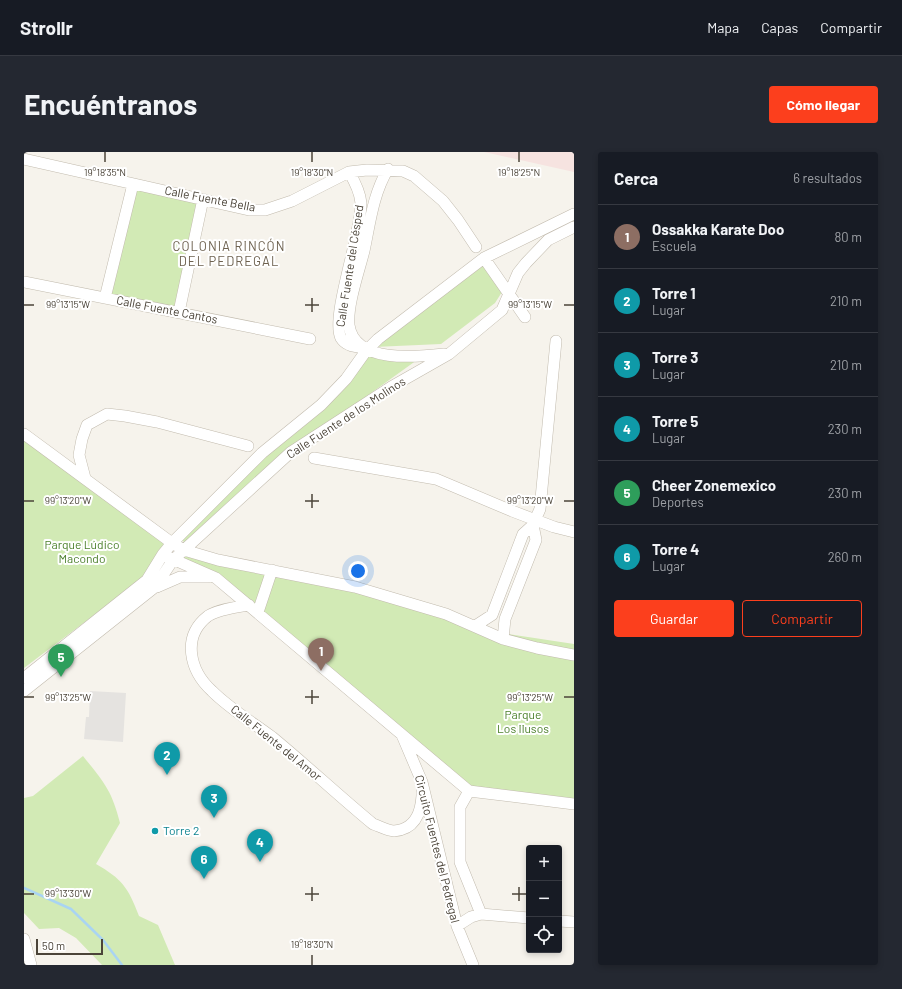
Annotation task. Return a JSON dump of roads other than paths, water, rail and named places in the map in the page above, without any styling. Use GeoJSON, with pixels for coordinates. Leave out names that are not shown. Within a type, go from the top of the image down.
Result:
{"type":"FeatureCollection","features":[{"type":"Feature","properties":{"kind":"street","name":"Calle Fuente Bella"},"geometry":{"type":"LineString","coordinates":[[24,159],[249,210],[266,210],[292,201],[350,172],[388,169],[403,171],[414,176],[430,188],[458,220],[476,247]]}},
{"type":"Feature","properties":{"kind":"street","name":"Calle Fuente del Césped"},"geometry":{"type":"LineString","coordinates":[[364,349],[347,344],[341,337],[338,328],[344,287],[358,250],[379,184],[388,169]]}},
{"type":"Feature","properties":{"kind":"street","name":"Calle Fuente del Césped"},"geometry":{"type":"LineString","coordinates":[[350,172],[358,188],[361,204],[358,250]]}},
{"type":"Feature","properties":{"kind":"street"},"geometry":{"type":"LineString","coordinates":[[105,298],[133,184]]}},
{"type":"Feature","properties":{"kind":"street"},"geometry":{"type":"LineString","coordinates":[[179,312],[203,199]]}},
{"type":"Feature","properties":{"kind":"street","name":"Calle Fuente de los Molinos"},"geometry":{"type":"LineString","coordinates":[[24,678],[146,580],[172,543],[262,453],[321,405],[346,379],[364,349],[484,258],[574,214]]}},
{"type":"Feature","properties":{"kind":"street","name":"Calle Fuente de los Molinos"},"geometry":{"type":"LineString","coordinates":[[24,691],[156,588],[173,560],[291,452],[391,387],[449,354],[502,310],[518,273],[526,263],[548,240],[574,227]]}},
{"type":"Feature","properties":{"kind":"street"},"geometry":{"type":"LineString","coordinates":[[484,258],[525,317]]}},
{"type":"Feature","properties":{"kind":"street","name":"Calle Fuente Cantos"},"geometry":{"type":"LineString","coordinates":[[24,282],[310,339]]}},
{"type":"Feature","properties":{"kind":"street"},"geometry":{"type":"LineString","coordinates":[[475,626],[492,615],[523,534],[534,523],[540,509],[556,340]]}},
{"type":"Feature","properties":{"kind":"street"},"geometry":{"type":"LineString","coordinates":[[364,349],[379,354],[421,357],[449,354]]}},
{"type":"Feature","properties":{"kind":"street"},"geometry":{"type":"LineString","coordinates":[[85,478],[79,455],[82,439],[87,426],[96,419],[107,414],[157,422],[248,446]]}},
{"type":"Feature","properties":{"kind":"street"},"geometry":{"type":"LineString","coordinates":[[24,434],[172,543],[184,550],[218,560],[355,587],[446,614],[503,639],[537,648],[574,655]]}},
{"type":"Feature","properties":{"kind":"street"},"geometry":{"type":"LineString","coordinates":[[314,458],[436,479],[534,523],[574,532]]}},
{"type":"Feature","properties":{"kind":"street"},"geometry":{"type":"LineString","coordinates":[[503,639],[505,619],[536,540],[534,523]]}},
{"type":"Feature","properties":{"kind":"street","name":"Circuito Fuentes del Pedregal"},"geometry":{"type":"LineString","coordinates":[[163,554],[173,560],[216,578],[469,791]]}},
{"type":"Feature","properties":{"kind":"street"},"geometry":{"type":"LineString","coordinates":[[193,568],[201,555]]}},
{"type":"Feature","properties":{"kind":"street"},"geometry":{"type":"LineString","coordinates":[[253,608],[272,570]]}},
{"type":"Feature","properties":{"kind":"street"},"geometry":{"type":"LineString","coordinates":[[156,588],[169,580],[180,577],[216,578]]}},
{"type":"Feature","properties":{"kind":"street","name":"Calle Fuente del Amor"},"geometry":{"type":"LineString","coordinates":[[253,608],[210,615],[198,626],[192,639],[190,652],[193,664],[200,679],[212,692],[272,738],[373,824],[393,831],[402,829],[411,823],[422,808],[422,782]]}},
{"type":"Feature","properties":{"kind":"street","name":"Circuito Fuentes del Pedregal"},"geometry":{"type":"LineString","coordinates":[[401,733],[422,782],[456,926],[473,965]]}},
{"type":"Feature","properties":{"kind":"street"},"geometry":{"type":"LineString","coordinates":[[481,914],[460,862],[460,807],[469,791],[574,804]]}},
{"type":"Feature","properties":{"kind":"street"},"geometry":{"type":"LineString","coordinates":[[456,926],[471,917],[481,914],[526,918]]}},
{"type":"Feature","properties":{"kind":"street"},"geometry":{"type":"LineString","coordinates":[[562,921],[574,922]]}},
{"type":"Feature","properties":{"kind":"street"},"geometry":{"type":"LineString","coordinates":[[24,939],[31,965]]}},
{"type":"Feature","properties":{"kind":"waterway"},"geometry":{"type":"LineString","coordinates":[[24,888],[71,909],[103,940],[122,965]]}},
{"type":"Feature","properties":{"kind":"place","name":"Ossakka Karate Doo"},"geometry":{"type":"Point","coordinates":[321,671]}},
{"type":"Feature","properties":{"kind":"place","name":"Cheer Zonemexico"},"geometry":{"type":"Point","coordinates":[61,677]}},
{"type":"Feature","properties":{"kind":"place","name":"Torre 1"},"geometry":{"type":"Point","coordinates":[167,775]}},
{"type":"Feature","properties":{"kind":"place","name":"Torre 3"},"geometry":{"type":"Point","coordinates":[214,818]}},
{"type":"Feature","properties":{"kind":"place","name":"Torre 2"},"geometry":{"type":"Point","coordinates":[155,831]}},
{"type":"Feature","properties":{"kind":"place","name":"Torre 5"},"geometry":{"type":"Point","coordinates":[260,862]}},
{"type":"Feature","properties":{"kind":"place","name":"Torre 4"},"geometry":{"type":"Point","coordinates":[204,879]}},
{"type":"Feature","properties":{"kind":"district","name":"COLONIA RINCÓN DEL PEDREGAL"},"geometry":{"type":"Point","coordinates":[229,254]}},
{"type":"Feature","properties":{"kind":"park label","name":"Parque Lúdico Macondo"},"geometry":{"type":"Point","coordinates":[82,552]}},
{"type":"Feature","properties":{"kind":"park label","name":"Parque Los Ilusos"},"geometry":{"type":"Point","coordinates":[523,722]}}]}
